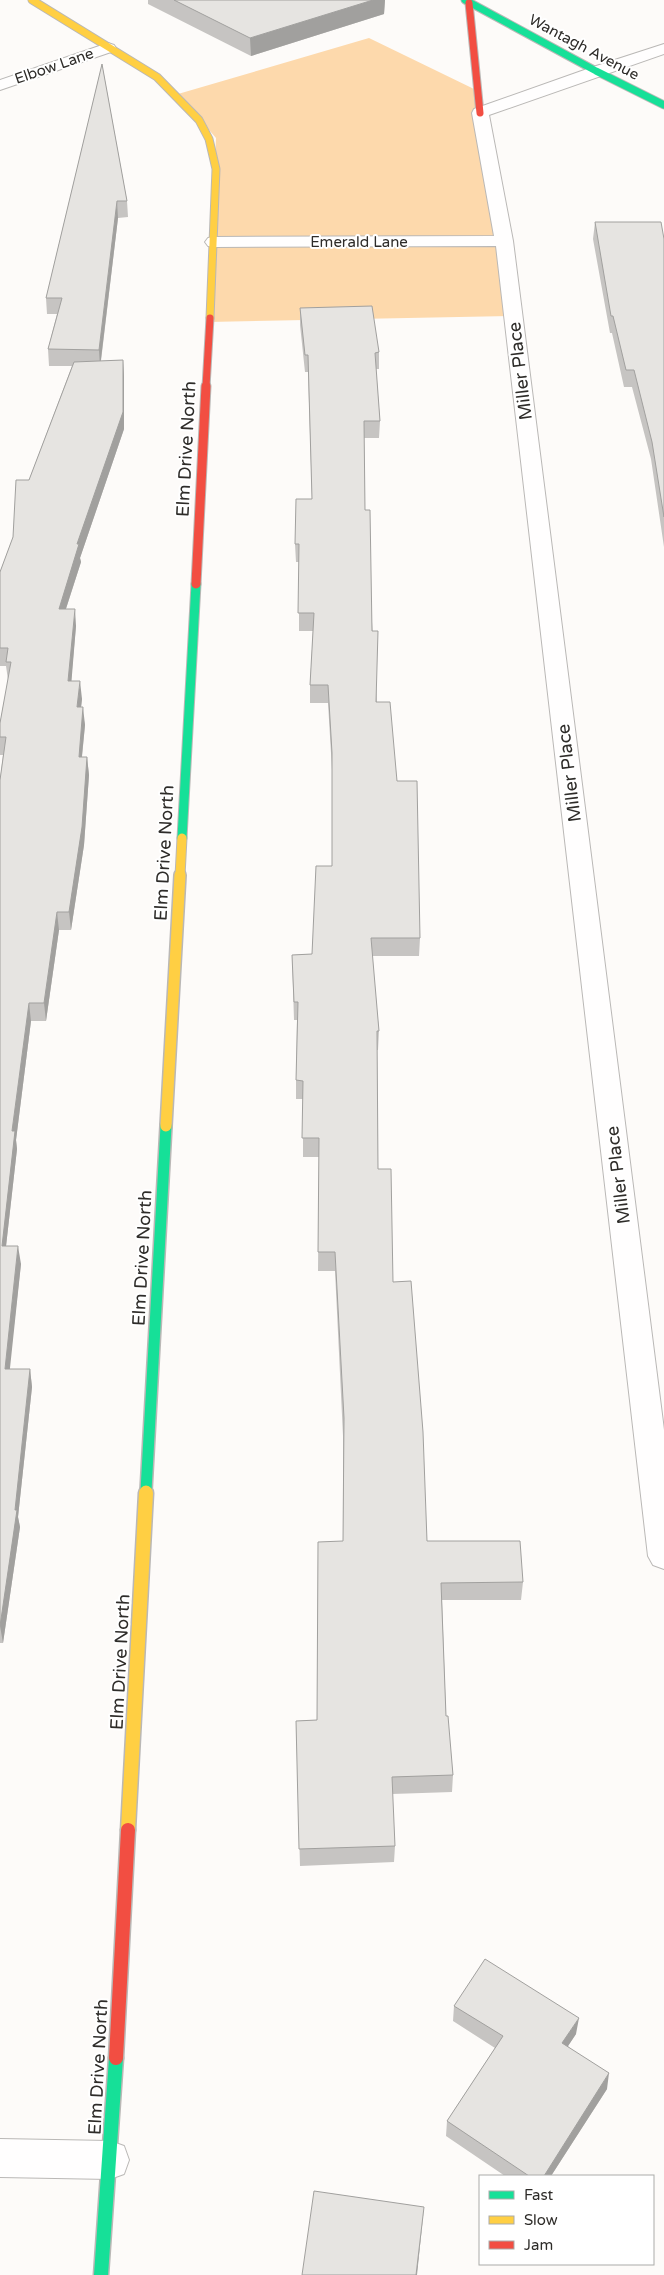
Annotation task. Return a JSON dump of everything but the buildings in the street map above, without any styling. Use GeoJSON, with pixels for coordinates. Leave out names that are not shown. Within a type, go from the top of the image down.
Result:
{"type":"FeatureCollection","features":[{"type":"Feature","properties":{"kind":"street","name":"Elm Drive North"},"geometry":{"type":"LineString","coordinates":[[32,0],[158,77],[198,120],[209,139],[216,169],[214,242],[110,2160],[101,2275]]}},
{"type":"Feature","properties":{"kind":"street","name":"Wantagh Avenue"},"geometry":{"type":"LineString","coordinates":[[467,2],[664,105]]}},
{"type":"Feature","properties":{"kind":"street"},"geometry":{"type":"LineString","coordinates":[[467,2],[480,113],[596,71],[664,49]]}},
{"type":"Feature","properties":{"kind":"street","name":"Elbow Lane"},"geometry":{"type":"LineString","coordinates":[[0,85],[108,48]]}},
{"type":"Feature","properties":{"kind":"street","name":"Miller Place"},"geometry":{"type":"LineString","coordinates":[[480,113],[504,241],[658,1443],[664,1556]]}},
{"type":"Feature","properties":{"kind":"street","name":"Emerald Lane"},"geometry":{"type":"LineString","coordinates":[[214,242],[504,241]]}},
{"type":"Feature","properties":{"kind":"street"},"geometry":{"type":"LineString","coordinates":[[0,2158],[110,2160]]}},
{"type":"Feature","properties":{"kind":"shaded area"},"geometry":{"type":"Polygon","coordinates":[[[369,38],[474,89],[511,316],[208,322],[216,138],[178,94],[369,38]]]}},
{"type":"Feature","properties":{"kind":"traffic: fast"},"geometry":{"type":"LineString","coordinates":[[465,0],[596,71],[664,105]]}},
{"type":"Feature","properties":{"kind":"traffic: fast"},"geometry":{"type":"LineString","coordinates":[[182,838],[196,584]]}},
{"type":"Feature","properties":{"kind":"traffic: fast"},"geometry":{"type":"LineString","coordinates":[[146,1491],[166,1126]]}},
{"type":"Feature","properties":{"kind":"traffic: fast"},"geometry":{"type":"LineString","coordinates":[[101,2275],[116,2058]]}},
{"type":"Feature","properties":{"kind":"traffic: slow"},"geometry":{"type":"LineString","coordinates":[[32,0],[157,77],[199,120],[209,139],[216,169],[210,318]]}},
{"type":"Feature","properties":{"kind":"traffic: slow"},"geometry":{"type":"LineString","coordinates":[[166,1126],[182,838]]}},
{"type":"Feature","properties":{"kind":"traffic: slow"},"geometry":{"type":"LineString","coordinates":[[128,1830],[146,1491]]}},
{"type":"Feature","properties":{"kind":"traffic: jam"},"geometry":{"type":"LineString","coordinates":[[469,3],[480,113]]}},
{"type":"Feature","properties":{"kind":"traffic: jam"},"geometry":{"type":"LineString","coordinates":[[196,584],[210,318]]}},
{"type":"Feature","properties":{"kind":"traffic: jam"},"geometry":{"type":"LineString","coordinates":[[116,2058],[128,1830]]}}]}
